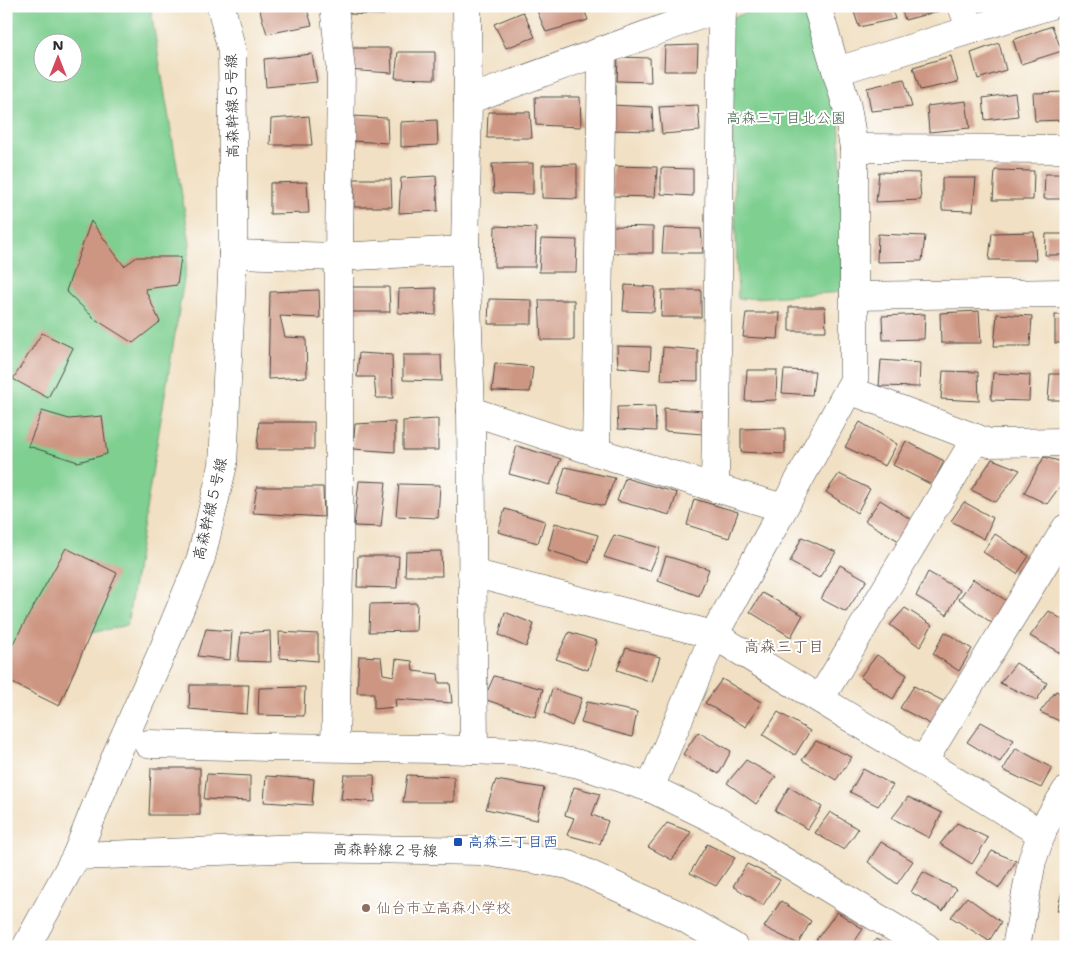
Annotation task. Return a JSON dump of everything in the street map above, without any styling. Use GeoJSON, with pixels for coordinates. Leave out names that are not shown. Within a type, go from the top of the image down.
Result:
{"type":"FeatureCollection","features":[{"type":"Feature","properties":{"kind":"street","name":"高森幹線５号線"},"geometry":{"type":"LineString","coordinates":[[26,947],[76,856],[118,751],[202,558],[223,465],[232,254],[232,52],[221,6]]}},
{"type":"Feature","properties":{"kind":"street"},"geometry":{"type":"LineString","coordinates":[[334,6],[341,69],[339,570],[335,747]]}},
{"type":"Feature","properties":{"kind":"street"},"geometry":{"type":"LineString","coordinates":[[467,6],[468,100],[465,250],[471,411],[474,750]]}},
{"type":"Feature","properties":{"kind":"street"},"geometry":{"type":"LineString","coordinates":[[650,788],[714,635],[854,380],[854,148],[847,106],[817,6]]}},
{"type":"Feature","properties":{"kind":"street"},"geometry":{"type":"LineString","coordinates":[[837,71],[967,18],[1048,6]]}},
{"type":"Feature","properties":{"kind":"street"},"geometry":{"type":"LineString","coordinates":[[468,100],[723,7],[715,488]]}},
{"type":"Feature","properties":{"kind":"street"},"geometry":{"type":"LineString","coordinates":[[596,452],[602,50]]}},
{"type":"Feature","properties":{"kind":"street"},"geometry":{"type":"LineString","coordinates":[[854,148],[1066,149]]}},
{"type":"Feature","properties":{"kind":"street"},"geometry":{"type":"LineString","coordinates":[[232,254],[339,256],[465,250]]}},
{"type":"Feature","properties":{"kind":"street"},"geometry":{"type":"LineString","coordinates":[[854,296],[1066,293]]}},
{"type":"Feature","properties":{"kind":"street"},"geometry":{"type":"LineString","coordinates":[[848,390],[989,443],[1066,442]]}},
{"type":"Feature","properties":{"kind":"street"},"geometry":{"type":"LineString","coordinates":[[471,411],[596,452],[783,508]]}},
{"type":"Feature","properties":{"kind":"street"},"geometry":{"type":"LineString","coordinates":[[820,699],[976,438]]}},
{"type":"Feature","properties":{"kind":"street"},"geometry":{"type":"LineString","coordinates":[[923,762],[1066,528]]}},
{"type":"Feature","properties":{"kind":"street"},"geometry":{"type":"LineString","coordinates":[[472,573],[714,635],[1042,834]]}},
{"type":"Feature","properties":{"kind":"street"},"geometry":{"type":"LineString","coordinates":[[148,744],[520,752],[579,764],[650,788],[712,818],[926,947]]}},
{"type":"Feature","properties":{"kind":"street"},"geometry":{"type":"LineString","coordinates":[[1016,947],[1032,860],[1044,828],[1066,790]]}},
{"type":"Feature","properties":{"kind":"street","name":"高森幹線２号線"},"geometry":{"type":"LineString","coordinates":[[76,856],[304,848],[481,851],[569,865],[679,915],[734,947]]}},
{"type":"Feature","properties":{"kind":"green space"},"geometry":{"type":"Polygon","coordinates":[[[6,6],[150,6],[190,243],[127,625],[6,652],[6,6]]]}},
{"type":"Feature","properties":{"kind":"green space","name":"高森三丁目北公園"},"geometry":{"type":"Polygon","coordinates":[[[764,6],[800,6],[822,51],[839,110],[844,292],[738,299],[729,19],[764,6]]]}},
{"type":"Feature","properties":{"kind":"building"},"geometry":{"type":"Polygon","coordinates":[[[265,6],[306,6],[312,25],[267,34],[259,8],[265,6]]]}},
{"type":"Feature","properties":{"kind":"building"},"geometry":{"type":"Polygon","coordinates":[[[350,6],[384,6],[384,15],[350,14],[350,6]]]}},
{"type":"Feature","properties":{"kind":"building"},"geometry":{"type":"Polygon","coordinates":[[[535,6],[583,6],[588,20],[546,32],[535,6]]]}},
{"type":"Feature","properties":{"kind":"building"},"geometry":{"type":"Polygon","coordinates":[[[852,6],[891,6],[895,19],[859,27],[852,6]]]}},
{"type":"Feature","properties":{"kind":"building"},"geometry":{"type":"Polygon","coordinates":[[[900,6],[942,6],[943,10],[905,20],[900,6]]]}},
{"type":"Feature","properties":{"kind":"building"},"geometry":{"type":"Polygon","coordinates":[[[523,12],[535,37],[506,48],[494,24],[523,12]]]}},
{"type":"Feature","properties":{"kind":"building"},"geometry":{"type":"Polygon","coordinates":[[[1052,26],[1062,51],[1021,64],[1013,40],[1052,26]]]}},
{"type":"Feature","properties":{"kind":"building"},"geometry":{"type":"Polygon","coordinates":[[[999,43],[1006,70],[978,79],[971,53],[999,43]]]}},
{"type":"Feature","properties":{"kind":"building"},"geometry":{"type":"Polygon","coordinates":[[[698,45],[697,71],[664,71],[665,46],[698,45]]]}},
{"type":"Feature","properties":{"kind":"building"},"geometry":{"type":"Polygon","coordinates":[[[350,48],[391,48],[392,73],[347,70],[350,48]]]}},
{"type":"Feature","properties":{"kind":"building"},"geometry":{"type":"Polygon","coordinates":[[[398,52],[435,52],[435,79],[395,78],[398,52]]]}},
{"type":"Feature","properties":{"kind":"building"},"geometry":{"type":"Polygon","coordinates":[[[312,54],[317,82],[266,87],[264,59],[312,54]]]}},
{"type":"Feature","properties":{"kind":"building"},"geometry":{"type":"Polygon","coordinates":[[[951,56],[958,82],[920,90],[913,67],[951,56]]]}},
{"type":"Feature","properties":{"kind":"building"},"geometry":{"type":"Polygon","coordinates":[[[618,57],[650,58],[651,82],[617,81],[618,57]]]}},
{"type":"Feature","properties":{"kind":"building"},"geometry":{"type":"Polygon","coordinates":[[[904,79],[912,107],[871,111],[867,88],[904,79]]]}},
{"type":"Feature","properties":{"kind":"building"},"geometry":{"type":"Polygon","coordinates":[[[1066,92],[1066,120],[1035,121],[1033,93],[1066,92]]]}},
{"type":"Feature","properties":{"kind":"building"},"geometry":{"type":"Polygon","coordinates":[[[1015,93],[1018,116],[985,120],[983,98],[1015,93]]]}},
{"type":"Feature","properties":{"kind":"building"},"geometry":{"type":"Polygon","coordinates":[[[535,97],[580,97],[581,127],[536,125],[535,97]]]}},
{"type":"Feature","properties":{"kind":"building"},"geometry":{"type":"Polygon","coordinates":[[[966,101],[970,128],[929,132],[927,106],[966,101]]]}},
{"type":"Feature","properties":{"kind":"building"},"geometry":{"type":"Polygon","coordinates":[[[611,105],[652,107],[653,131],[611,130],[611,105]]]}},
{"type":"Feature","properties":{"kind":"building"},"geometry":{"type":"Polygon","coordinates":[[[698,105],[700,131],[662,134],[659,107],[698,105]]]}},
{"type":"Feature","properties":{"kind":"building"},"geometry":{"type":"Polygon","coordinates":[[[488,112],[530,112],[532,138],[487,138],[488,112]]]}},
{"type":"Feature","properties":{"kind":"building"},"geometry":{"type":"Polygon","coordinates":[[[309,116],[312,145],[270,145],[271,119],[309,116]]]}},
{"type":"Feature","properties":{"kind":"building"},"geometry":{"type":"Polygon","coordinates":[[[353,116],[387,118],[388,143],[351,141],[353,116]]]}},
{"type":"Feature","properties":{"kind":"building"},"geometry":{"type":"Polygon","coordinates":[[[437,120],[438,145],[401,147],[401,122],[437,120]]]}},
{"type":"Feature","properties":{"kind":"building"},"geometry":{"type":"Polygon","coordinates":[[[533,163],[533,194],[494,193],[492,164],[533,163]]]}},
{"type":"Feature","properties":{"kind":"building"},"geometry":{"type":"Polygon","coordinates":[[[577,164],[577,199],[542,198],[542,165],[577,164]]]}},
{"type":"Feature","properties":{"kind":"building"},"geometry":{"type":"Polygon","coordinates":[[[612,166],[657,167],[655,197],[612,196],[612,166]]]}},
{"type":"Feature","properties":{"kind":"building"},"geometry":{"type":"Polygon","coordinates":[[[661,168],[693,169],[693,196],[661,194],[661,168]]]}},
{"type":"Feature","properties":{"kind":"building"},"geometry":{"type":"Polygon","coordinates":[[[995,170],[1034,171],[1033,200],[993,200],[995,170]]]}},
{"type":"Feature","properties":{"kind":"building"},"geometry":{"type":"Polygon","coordinates":[[[879,172],[919,173],[921,200],[876,202],[879,172]]]}},
{"type":"Feature","properties":{"kind":"building"},"geometry":{"type":"Polygon","coordinates":[[[1045,174],[1066,174],[1066,199],[1044,199],[1045,174]]]}},
{"type":"Feature","properties":{"kind":"building"},"geometry":{"type":"Polygon","coordinates":[[[436,176],[438,211],[399,213],[401,178],[436,176]]]}},
{"type":"Feature","properties":{"kind":"building"},"geometry":{"type":"Polygon","coordinates":[[[942,178],[976,178],[973,211],[942,210],[942,178]]]}},
{"type":"Feature","properties":{"kind":"building"},"geometry":{"type":"Polygon","coordinates":[[[354,179],[391,179],[392,207],[354,207],[354,179]]]}},
{"type":"Feature","properties":{"kind":"building"},"geometry":{"type":"Polygon","coordinates":[[[307,182],[309,213],[270,214],[270,183],[307,182]]]}},
{"type":"Feature","properties":{"kind":"building"},"geometry":{"type":"Polygon","coordinates":[[[91,221],[124,266],[137,257],[181,257],[177,285],[145,289],[160,322],[133,343],[95,319],[66,291],[91,221]]]}},
{"type":"Feature","properties":{"kind":"building"},"geometry":{"type":"Polygon","coordinates":[[[495,226],[536,228],[535,267],[494,267],[495,226]]]}},
{"type":"Feature","properties":{"kind":"building"},"geometry":{"type":"Polygon","coordinates":[[[611,226],[653,227],[653,253],[611,253],[611,226]]]}},
{"type":"Feature","properties":{"kind":"building"},"geometry":{"type":"Polygon","coordinates":[[[664,228],[701,229],[703,253],[662,253],[664,228]]]}},
{"type":"Feature","properties":{"kind":"building"},"geometry":{"type":"Polygon","coordinates":[[[1034,232],[1036,260],[989,260],[992,233],[1034,232]]]}},
{"type":"Feature","properties":{"kind":"building"},"geometry":{"type":"Polygon","coordinates":[[[878,234],[925,236],[922,261],[877,262],[878,234]]]}},
{"type":"Feature","properties":{"kind":"building"},"geometry":{"type":"Polygon","coordinates":[[[1046,234],[1066,234],[1066,255],[1045,255],[1046,234]]]}},
{"type":"Feature","properties":{"kind":"building"},"geometry":{"type":"Polygon","coordinates":[[[541,239],[577,240],[576,272],[539,272],[541,239]]]}},
{"type":"Feature","properties":{"kind":"building"},"geometry":{"type":"Polygon","coordinates":[[[625,285],[655,287],[654,312],[623,311],[625,285]]]}},
{"type":"Feature","properties":{"kind":"building"},"geometry":{"type":"Polygon","coordinates":[[[352,287],[389,287],[390,312],[351,312],[352,287]]]}},
{"type":"Feature","properties":{"kind":"building"},"geometry":{"type":"Polygon","coordinates":[[[436,288],[436,315],[398,313],[399,289],[436,288]]]}},
{"type":"Feature","properties":{"kind":"building"},"geometry":{"type":"Polygon","coordinates":[[[319,290],[320,318],[280,316],[285,337],[306,338],[307,377],[268,379],[270,292],[319,290]]]}},
{"type":"Feature","properties":{"kind":"building"},"geometry":{"type":"Polygon","coordinates":[[[662,290],[701,290],[701,317],[661,317],[662,290]]]}},
{"type":"Feature","properties":{"kind":"building"},"geometry":{"type":"Polygon","coordinates":[[[489,299],[532,300],[532,324],[488,324],[489,299]]]}},
{"type":"Feature","properties":{"kind":"building"},"geometry":{"type":"Polygon","coordinates":[[[539,300],[574,300],[574,340],[541,340],[539,300]]]}},
{"type":"Feature","properties":{"kind":"building"},"geometry":{"type":"Polygon","coordinates":[[[789,307],[825,307],[826,331],[789,331],[789,307]]]}},
{"type":"Feature","properties":{"kind":"building"},"geometry":{"type":"Polygon","coordinates":[[[979,311],[981,343],[941,343],[940,313],[979,311]]]}},
{"type":"Feature","properties":{"kind":"building"},"geometry":{"type":"Polygon","coordinates":[[[746,313],[780,313],[778,339],[743,337],[746,313]]]}},
{"type":"Feature","properties":{"kind":"building"},"geometry":{"type":"Polygon","coordinates":[[[925,314],[924,339],[883,340],[882,316],[925,314]]]}},
{"type":"Feature","properties":{"kind":"building"},"geometry":{"type":"Polygon","coordinates":[[[997,314],[1032,316],[1030,346],[994,346],[997,314]]]}},
{"type":"Feature","properties":{"kind":"building"},"geometry":{"type":"Polygon","coordinates":[[[1055,315],[1066,315],[1066,343],[1055,343],[1055,315]]]}},
{"type":"Feature","properties":{"kind":"building"},"geometry":{"type":"Polygon","coordinates":[[[42,333],[73,348],[48,398],[13,379],[42,333]]]}},
{"type":"Feature","properties":{"kind":"building"},"geometry":{"type":"Polygon","coordinates":[[[617,346],[651,347],[650,370],[618,367],[617,346]]]}},
{"type":"Feature","properties":{"kind":"building"},"geometry":{"type":"Polygon","coordinates":[[[663,347],[698,350],[698,381],[661,380],[663,347]]]}},
{"type":"Feature","properties":{"kind":"building"},"geometry":{"type":"Polygon","coordinates":[[[359,353],[392,355],[393,398],[376,398],[374,377],[357,377],[359,353]]]}},
{"type":"Feature","properties":{"kind":"building"},"geometry":{"type":"Polygon","coordinates":[[[403,355],[441,355],[442,381],[403,380],[403,355]]]}},
{"type":"Feature","properties":{"kind":"building"},"geometry":{"type":"Polygon","coordinates":[[[881,360],[920,363],[919,387],[879,386],[881,360]]]}},
{"type":"Feature","properties":{"kind":"building"},"geometry":{"type":"Polygon","coordinates":[[[495,363],[533,367],[530,392],[492,391],[495,363]]]}},
{"type":"Feature","properties":{"kind":"building"},"geometry":{"type":"Polygon","coordinates":[[[747,370],[777,370],[776,400],[745,401],[747,370]]]}},
{"type":"Feature","properties":{"kind":"building"},"geometry":{"type":"Polygon","coordinates":[[[784,370],[815,371],[812,395],[782,393],[784,370]]]}},
{"type":"Feature","properties":{"kind":"building"},"geometry":{"type":"Polygon","coordinates":[[[943,371],[978,372],[979,401],[941,399],[943,371]]]}},
{"type":"Feature","properties":{"kind":"building"},"geometry":{"type":"Polygon","coordinates":[[[993,373],[1030,375],[1029,401],[991,400],[993,373]]]}},
{"type":"Feature","properties":{"kind":"building"},"geometry":{"type":"Polygon","coordinates":[[[1050,374],[1066,374],[1066,400],[1048,400],[1050,374]]]}},
{"type":"Feature","properties":{"kind":"building"},"geometry":{"type":"Polygon","coordinates":[[[655,406],[656,431],[618,429],[617,407],[655,406]]]}},
{"type":"Feature","properties":{"kind":"building"},"geometry":{"type":"Polygon","coordinates":[[[664,408],[704,411],[703,434],[664,431],[664,408]]]}},
{"type":"Feature","properties":{"kind":"building"},"geometry":{"type":"Polygon","coordinates":[[[42,411],[69,419],[102,416],[107,454],[78,462],[28,446],[42,411]]]}},
{"type":"Feature","properties":{"kind":"building"},"geometry":{"type":"Polygon","coordinates":[[[438,419],[438,450],[403,450],[403,421],[438,419]]]}},
{"type":"Feature","properties":{"kind":"building"},"geometry":{"type":"Polygon","coordinates":[[[259,422],[314,422],[314,449],[257,449],[259,422]]]}},
{"type":"Feature","properties":{"kind":"building"},"geometry":{"type":"Polygon","coordinates":[[[395,422],[395,452],[353,449],[355,424],[395,422]]]}},
{"type":"Feature","properties":{"kind":"building"},"geometry":{"type":"Polygon","coordinates":[[[860,422],[897,444],[885,466],[845,447],[860,422]]]}},
{"type":"Feature","properties":{"kind":"building"},"geometry":{"type":"Polygon","coordinates":[[[785,428],[785,454],[741,452],[741,429],[785,428]]]}},
{"type":"Feature","properties":{"kind":"building"},"geometry":{"type":"Polygon","coordinates":[[[906,441],[944,461],[932,485],[893,465],[906,441]]]}},
{"type":"Feature","properties":{"kind":"building"},"geometry":{"type":"Polygon","coordinates":[[[517,446],[561,459],[550,485],[509,474],[517,446]]]}},
{"type":"Feature","properties":{"kind":"building"},"geometry":{"type":"Polygon","coordinates":[[[1044,457],[1066,463],[1066,478],[1047,504],[1024,493],[1044,457]]]}},
{"type":"Feature","properties":{"kind":"building"},"geometry":{"type":"Polygon","coordinates":[[[992,459],[1020,470],[996,502],[971,490],[992,459]]]}},
{"type":"Feature","properties":{"kind":"building"},"geometry":{"type":"Polygon","coordinates":[[[565,467],[615,478],[604,506],[557,494],[565,467]]]}},
{"type":"Feature","properties":{"kind":"building"},"geometry":{"type":"Polygon","coordinates":[[[839,474],[870,489],[857,513],[826,492],[839,474]]]}},
{"type":"Feature","properties":{"kind":"building"},"geometry":{"type":"Polygon","coordinates":[[[625,478],[677,493],[670,515],[617,501],[625,478]]]}},
{"type":"Feature","properties":{"kind":"building"},"geometry":{"type":"Polygon","coordinates":[[[359,481],[386,482],[381,527],[354,526],[359,481]]]}},
{"type":"Feature","properties":{"kind":"building"},"geometry":{"type":"Polygon","coordinates":[[[399,484],[440,485],[438,518],[396,516],[399,484]]]}},
{"type":"Feature","properties":{"kind":"building"},"geometry":{"type":"Polygon","coordinates":[[[257,487],[323,487],[324,517],[253,513],[257,487]]]}},
{"type":"Feature","properties":{"kind":"building"},"geometry":{"type":"Polygon","coordinates":[[[694,499],[738,512],[729,538],[687,525],[694,499]]]}},
{"type":"Feature","properties":{"kind":"building"},"geometry":{"type":"Polygon","coordinates":[[[880,500],[912,520],[899,541],[865,521],[880,500]]]}},
{"type":"Feature","properties":{"kind":"building"},"geometry":{"type":"Polygon","coordinates":[[[964,502],[993,518],[984,539],[951,521],[964,502]]]}},
{"type":"Feature","properties":{"kind":"building"},"geometry":{"type":"Polygon","coordinates":[[[505,509],[545,521],[538,543],[498,532],[505,509]]]}},
{"type":"Feature","properties":{"kind":"building"},"geometry":{"type":"Polygon","coordinates":[[[555,523],[598,535],[589,563],[548,550],[555,523]]]}},
{"type":"Feature","properties":{"kind":"building"},"geometry":{"type":"Polygon","coordinates":[[[995,534],[1029,556],[1017,574],[983,552],[995,534]]]}},
{"type":"Feature","properties":{"kind":"building"},"geometry":{"type":"Polygon","coordinates":[[[614,535],[660,548],[650,571],[604,557],[614,535]]]}},
{"type":"Feature","properties":{"kind":"building"},"geometry":{"type":"Polygon","coordinates":[[[802,537],[836,552],[819,578],[790,562],[802,537]]]}},
{"type":"Feature","properties":{"kind":"building"},"geometry":{"type":"Polygon","coordinates":[[[66,548],[117,573],[59,706],[6,680],[6,656],[66,548]]]}},
{"type":"Feature","properties":{"kind":"building"},"geometry":{"type":"Polygon","coordinates":[[[441,551],[442,576],[405,576],[406,552],[441,551]]]}},
{"type":"Feature","properties":{"kind":"building"},"geometry":{"type":"Polygon","coordinates":[[[358,556],[399,556],[397,588],[357,587],[358,556]]]}},
{"type":"Feature","properties":{"kind":"building"},"geometry":{"type":"Polygon","coordinates":[[[666,556],[709,569],[699,596],[658,581],[666,556]]]}},
{"type":"Feature","properties":{"kind":"building"},"geometry":{"type":"Polygon","coordinates":[[[840,565],[867,580],[846,612],[821,599],[840,565]]]}},
{"type":"Feature","properties":{"kind":"building"},"geometry":{"type":"Polygon","coordinates":[[[928,572],[960,590],[947,615],[916,596],[928,572]]]}},
{"type":"Feature","properties":{"kind":"building"},"geometry":{"type":"Polygon","coordinates":[[[973,579],[1010,603],[993,624],[959,599],[973,579]]]}},
{"type":"Feature","properties":{"kind":"building"},"geometry":{"type":"Polygon","coordinates":[[[762,593],[803,615],[791,637],[750,612],[762,593]]]}},
{"type":"Feature","properties":{"kind":"building"},"geometry":{"type":"Polygon","coordinates":[[[417,603],[416,631],[369,632],[370,604],[417,603]]]}},
{"type":"Feature","properties":{"kind":"building"},"geometry":{"type":"Polygon","coordinates":[[[905,608],[932,625],[920,647],[890,625],[905,608]]]}},
{"type":"Feature","properties":{"kind":"building"},"geometry":{"type":"Polygon","coordinates":[[[1049,611],[1066,622],[1066,652],[1064,655],[1030,636],[1049,611]]]}},
{"type":"Feature","properties":{"kind":"building"},"geometry":{"type":"Polygon","coordinates":[[[505,612],[534,624],[526,647],[499,635],[505,612]]]}},
{"type":"Feature","properties":{"kind":"building"},"geometry":{"type":"Polygon","coordinates":[[[206,629],[232,631],[230,660],[198,656],[206,629]]]}},
{"type":"Feature","properties":{"kind":"building"},"geometry":{"type":"Polygon","coordinates":[[[270,631],[271,662],[238,661],[241,633],[270,631]]]}},
{"type":"Feature","properties":{"kind":"building"},"geometry":{"type":"Polygon","coordinates":[[[279,632],[318,634],[318,661],[280,658],[279,632]]]}},
{"type":"Feature","properties":{"kind":"building"},"geometry":{"type":"Polygon","coordinates":[[[569,632],[597,641],[588,670],[556,659],[569,632]]]}},
{"type":"Feature","properties":{"kind":"building"},"geometry":{"type":"Polygon","coordinates":[[[945,632],[972,649],[959,671],[933,654],[945,632]]]}},
{"type":"Feature","properties":{"kind":"building"},"geometry":{"type":"Polygon","coordinates":[[[626,648],[660,657],[652,682],[617,670],[626,648]]]}},
{"type":"Feature","properties":{"kind":"building"},"geometry":{"type":"Polygon","coordinates":[[[877,655],[907,675],[893,699],[860,677],[877,655]]]}},
{"type":"Feature","properties":{"kind":"building"},"geometry":{"type":"Polygon","coordinates":[[[359,656],[381,657],[383,674],[394,676],[396,659],[412,661],[413,671],[438,674],[439,683],[450,683],[452,703],[395,699],[396,707],[374,709],[374,693],[357,693],[359,656]]]}},
{"type":"Feature","properties":{"kind":"building"},"geometry":{"type":"Polygon","coordinates":[[[1016,663],[1047,683],[1037,700],[1000,683],[1016,663]]]}},
{"type":"Feature","properties":{"kind":"building"},"geometry":{"type":"Polygon","coordinates":[[[494,676],[543,689],[535,717],[484,699],[494,676]]]}},
{"type":"Feature","properties":{"kind":"building"},"geometry":{"type":"Polygon","coordinates":[[[722,679],[761,702],[746,727],[705,703],[722,679]]]}},
{"type":"Feature","properties":{"kind":"building"},"geometry":{"type":"Polygon","coordinates":[[[190,685],[249,685],[247,714],[189,709],[190,685]]]}},
{"type":"Feature","properties":{"kind":"building"},"geometry":{"type":"Polygon","coordinates":[[[914,686],[945,702],[932,725],[900,708],[914,686]]]}},
{"type":"Feature","properties":{"kind":"building"},"geometry":{"type":"Polygon","coordinates":[[[305,687],[304,716],[258,715],[259,688],[305,687]]]}},
{"type":"Feature","properties":{"kind":"building"},"geometry":{"type":"Polygon","coordinates":[[[552,689],[582,698],[572,726],[545,713],[552,689]]]}},
{"type":"Feature","properties":{"kind":"building"},"geometry":{"type":"Polygon","coordinates":[[[1056,691],[1066,696],[1066,724],[1040,712],[1056,691]]]}},
{"type":"Feature","properties":{"kind":"building"},"geometry":{"type":"Polygon","coordinates":[[[587,702],[637,712],[632,737],[581,723],[587,702]]]}},
{"type":"Feature","properties":{"kind":"building"},"geometry":{"type":"Polygon","coordinates":[[[778,712],[810,731],[795,755],[763,735],[778,712]]]}},
{"type":"Feature","properties":{"kind":"building"},"geometry":{"type":"Polygon","coordinates":[[[981,722],[1014,740],[1000,762],[967,742],[981,722]]]}},
{"type":"Feature","properties":{"kind":"building"},"geometry":{"type":"Polygon","coordinates":[[[698,732],[731,751],[719,774],[683,754],[698,732]]]}},
{"type":"Feature","properties":{"kind":"building"},"geometry":{"type":"Polygon","coordinates":[[[816,741],[852,757],[836,780],[802,760],[816,741]]]}},
{"type":"Feature","properties":{"kind":"building"},"geometry":{"type":"Polygon","coordinates":[[[1016,748],[1052,768],[1041,788],[1003,770],[1016,748]]]}},
{"type":"Feature","properties":{"kind":"building"},"geometry":{"type":"Polygon","coordinates":[[[746,760],[776,777],[756,804],[727,783],[746,760]]]}},
{"type":"Feature","properties":{"kind":"building"},"geometry":{"type":"Polygon","coordinates":[[[151,768],[200,768],[200,815],[149,815],[151,768]]]}},
{"type":"Feature","properties":{"kind":"building"},"geometry":{"type":"Polygon","coordinates":[[[863,769],[893,785],[878,806],[850,792],[863,769]]]}},
{"type":"Feature","properties":{"kind":"building"},"geometry":{"type":"Polygon","coordinates":[[[207,774],[250,776],[250,801],[204,799],[207,774]]]}},
{"type":"Feature","properties":{"kind":"building"},"geometry":{"type":"Polygon","coordinates":[[[344,775],[374,775],[375,802],[341,799],[344,775]]]}},
{"type":"Feature","properties":{"kind":"building"},"geometry":{"type":"Polygon","coordinates":[[[407,775],[454,777],[454,802],[403,802],[407,775]]]}},
{"type":"Feature","properties":{"kind":"building"},"geometry":{"type":"Polygon","coordinates":[[[266,776],[314,779],[312,805],[264,802],[266,776]]]}},
{"type":"Feature","properties":{"kind":"building"},"geometry":{"type":"Polygon","coordinates":[[[496,780],[544,788],[537,820],[486,809],[496,780]]]}},
{"type":"Feature","properties":{"kind":"building"},"geometry":{"type":"Polygon","coordinates":[[[574,787],[600,794],[592,815],[608,821],[600,844],[567,835],[574,818],[565,815],[574,787]]]}},
{"type":"Feature","properties":{"kind":"building"},"geometry":{"type":"Polygon","coordinates":[[[789,787],[822,807],[808,829],[775,811],[789,787]]]}},
{"type":"Feature","properties":{"kind":"building"},"geometry":{"type":"Polygon","coordinates":[[[908,797],[942,813],[929,838],[892,818],[908,797]]]}},
{"type":"Feature","properties":{"kind":"building"},"geometry":{"type":"Polygon","coordinates":[[[830,812],[858,829],[844,850],[815,833],[830,812]]]}},
{"type":"Feature","properties":{"kind":"building"},"geometry":{"type":"Polygon","coordinates":[[[667,823],[691,832],[672,860],[648,847],[667,823]]]}},
{"type":"Feature","properties":{"kind":"building"},"geometry":{"type":"Polygon","coordinates":[[[957,823],[988,838],[972,864],[940,844],[957,823]]]}},
{"type":"Feature","properties":{"kind":"building"},"geometry":{"type":"Polygon","coordinates":[[[881,842],[913,861],[897,884],[868,862],[881,842]]]}},
{"type":"Feature","properties":{"kind":"building"},"geometry":{"type":"Polygon","coordinates":[[[707,844],[735,858],[716,886],[690,873],[707,844]]]}},
{"type":"Feature","properties":{"kind":"building"},"geometry":{"type":"Polygon","coordinates":[[[992,851],[1016,861],[999,888],[977,873],[992,851]]]}},
{"type":"Feature","properties":{"kind":"building"},"geometry":{"type":"Polygon","coordinates":[[[747,864],[780,880],[763,905],[733,886],[747,864]]]}},
{"type":"Feature","properties":{"kind":"building"},"geometry":{"type":"Polygon","coordinates":[[[923,872],[956,889],[943,911],[911,892],[923,872]]]}},
{"type":"Feature","properties":{"kind":"building"},"geometry":{"type":"Polygon","coordinates":[[[1065,880],[1066,912],[1057,911],[1065,880]]]}},
{"type":"Feature","properties":{"kind":"building"},"geometry":{"type":"Polygon","coordinates":[[[967,897],[1001,922],[989,941],[951,917],[967,897]]]}},
{"type":"Feature","properties":{"kind":"building"},"geometry":{"type":"Polygon","coordinates":[[[781,901],[811,921],[798,944],[764,927],[781,901]]]}},
{"type":"Feature","properties":{"kind":"building"},"geometry":{"type":"Polygon","coordinates":[[[837,912],[863,929],[851,947],[827,947],[816,940],[837,912]]]}},
{"type":"Feature","properties":{"kind":"building"},"geometry":{"type":"Polygon","coordinates":[[[876,939],[888,947],[870,947],[876,939]]]}},
{"type":"Feature","properties":{"kind":"place","name":"高森三丁目西"},"geometry":{"type":"Point","coordinates":[458,842]}},
{"type":"Feature","properties":{"kind":"place","name":"仙台市立高森小学校"},"geometry":{"type":"Point","coordinates":[366,908]}},
{"type":"Feature","properties":{"kind":"district","name":"高森三丁目"},"geometry":{"type":"Point","coordinates":[784,646]}}]}
